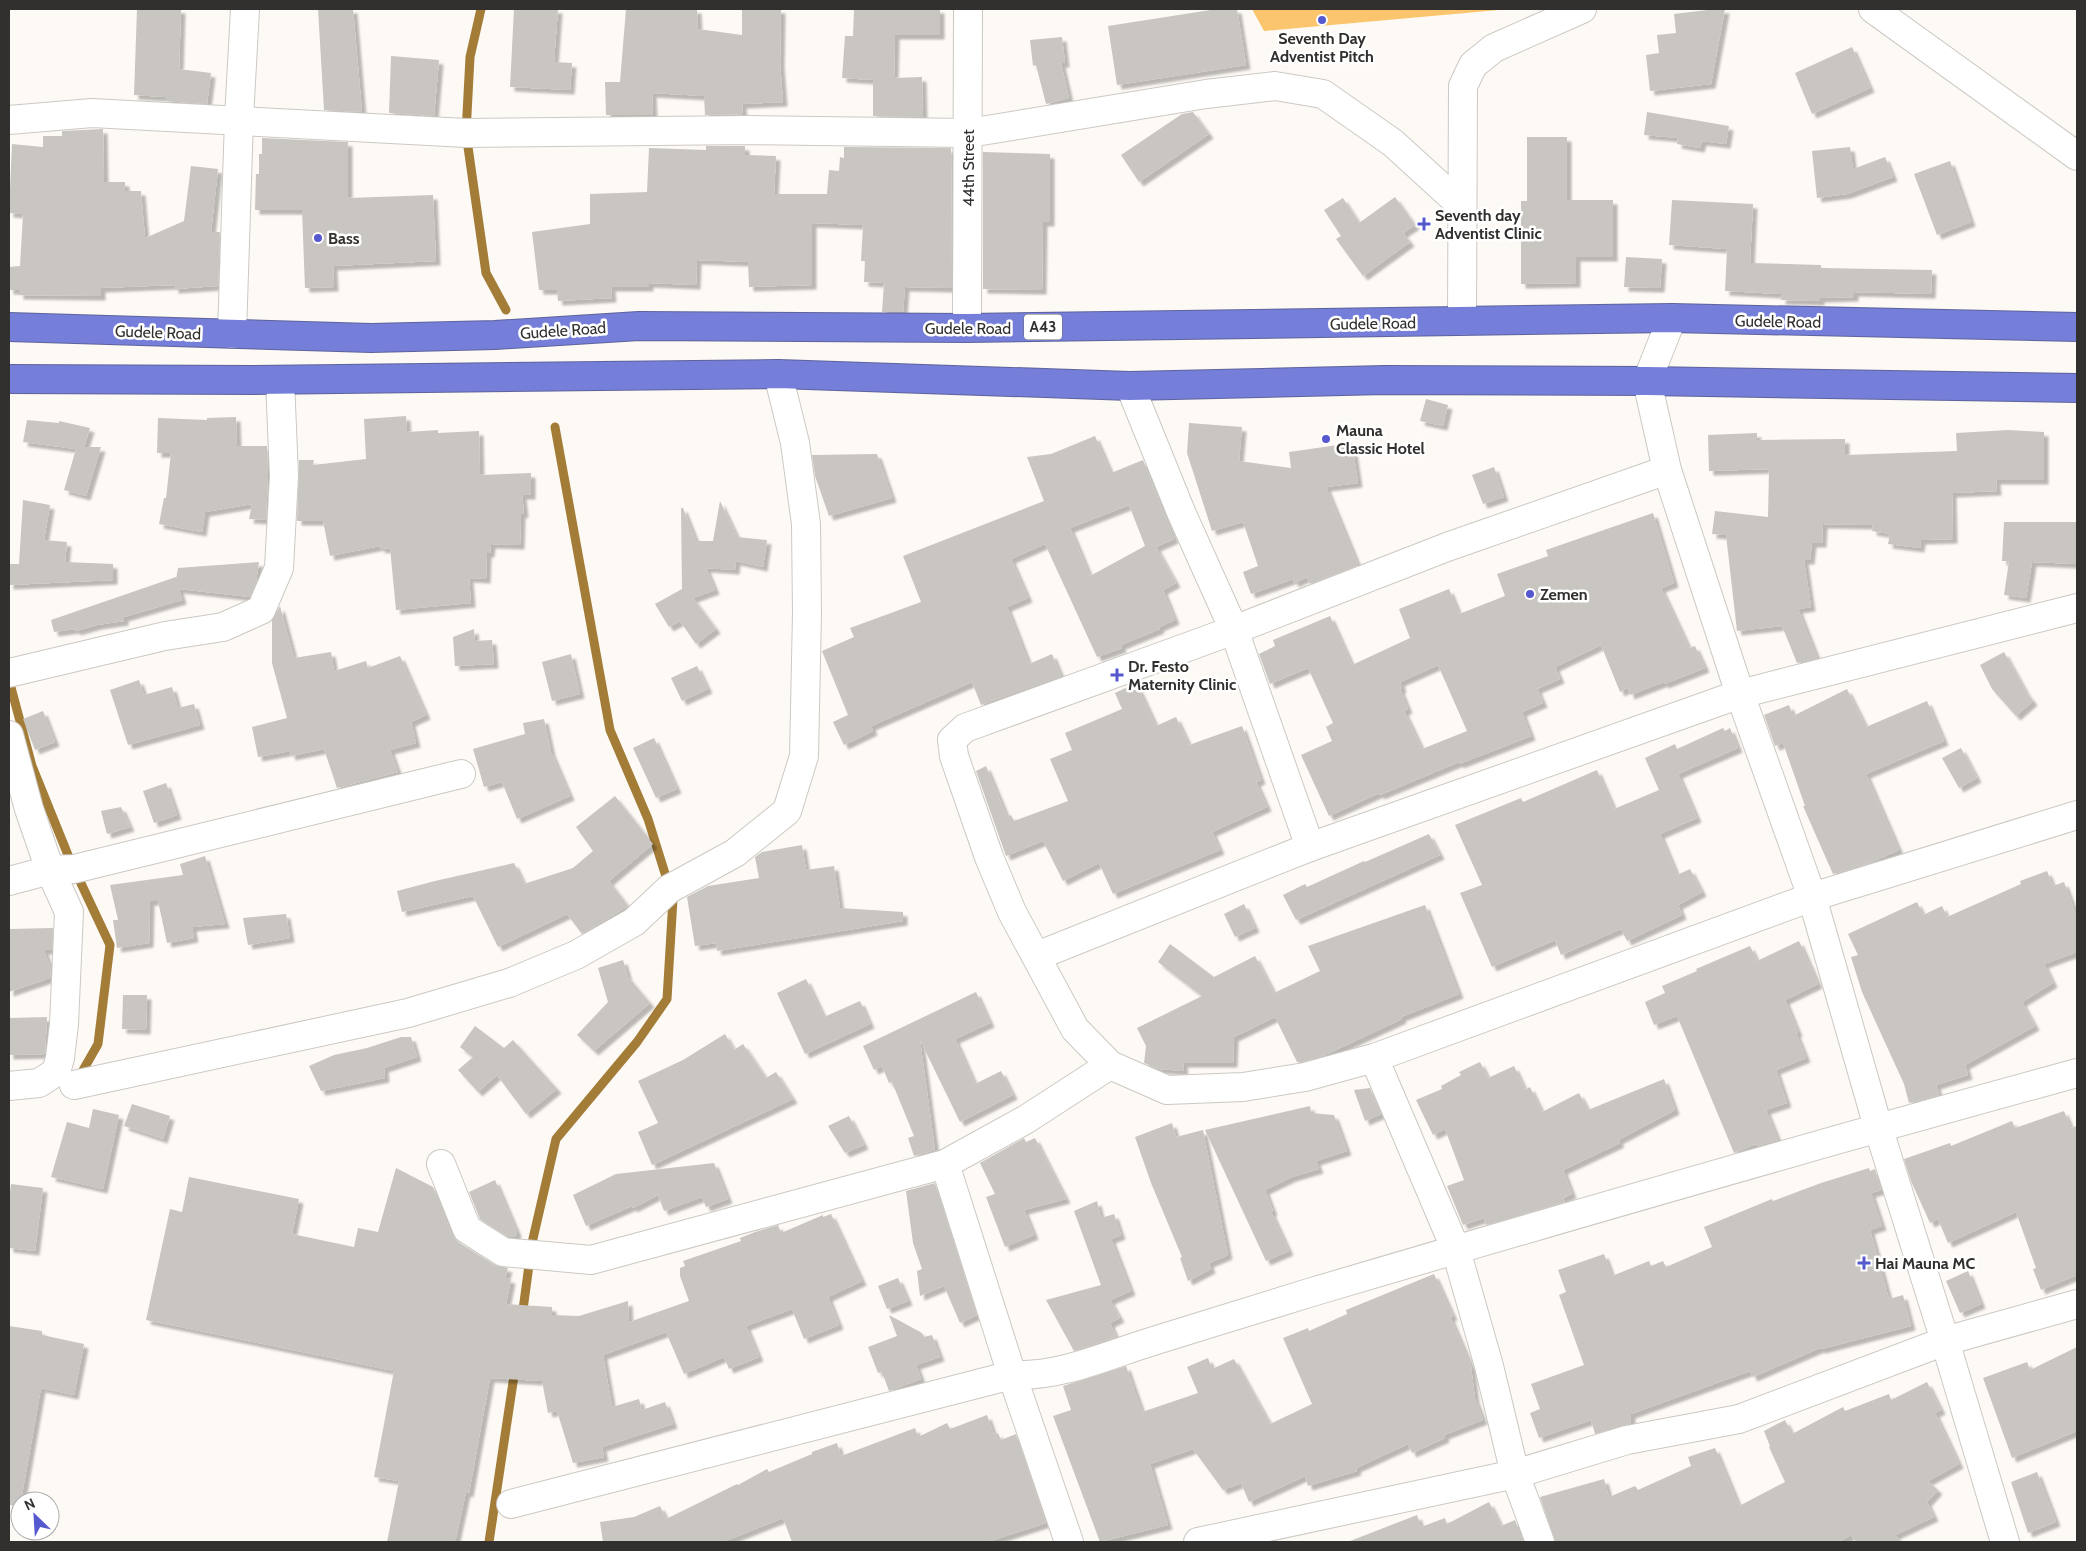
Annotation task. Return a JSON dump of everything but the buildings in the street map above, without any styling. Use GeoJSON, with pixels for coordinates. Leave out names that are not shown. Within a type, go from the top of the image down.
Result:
{"type":"FeatureCollection","features":[{"type":"Feature","properties":{"kind":"highway","name":"Gudele Road"},"geometry":{"type":"LineString","coordinates":[[9,327],[371,338],[495,335],[639,326],[967,328],[1672,318],[2077,327]]}},
{"type":"Feature","properties":{"kind":"highway"},"geometry":{"type":"LineString","coordinates":[[9,380],[280,380],[778,374],[1130,386],[1385,380],[1647,381],[2077,388]]}},
{"type":"Feature","properties":{"kind":"street"},"geometry":{"type":"LineString","coordinates":[[232,334],[239,120],[245,9]]}},
{"type":"Feature","properties":{"kind":"street","name":"44th Street"},"geometry":{"type":"LineString","coordinates":[[967,328],[968,9]]}},
{"type":"Feature","properties":{"kind":"street"},"geometry":{"type":"LineString","coordinates":[[1462,321],[1463,86],[1473,64],[1494,48],[1582,9]]}},
{"type":"Feature","properties":{"kind":"street"},"geometry":{"type":"LineString","coordinates":[[1874,9],[2077,156]]}},
{"type":"Feature","properties":{"kind":"street"},"geometry":{"type":"LineString","coordinates":[[9,120],[92,113],[466,133],[751,130],[968,133],[1206,94],[1274,86],[1323,94],[1393,143],[1462,206]]}},
{"type":"Feature","properties":{"kind":"street"},"geometry":{"type":"LineString","coordinates":[[1672,318],[1647,381],[1667,470],[1740,694],[1812,897],[1878,1127],[2005,1542]]}},
{"type":"Feature","properties":{"kind":"street"},"geometry":{"type":"LineString","coordinates":[[74,1085],[408,1013],[508,983],[576,955],[634,922],[669,889],[735,853],[787,811],[804,756],[807,623],[806,524],[795,443],[778,374]]}},
{"type":"Feature","properties":{"kind":"street"},"geometry":{"type":"LineString","coordinates":[[9,673],[165,636],[223,627],[260,610],[280,568],[284,476],[280,380]]}},
{"type":"Feature","properties":{"kind":"street"},"geometry":{"type":"LineString","coordinates":[[1130,386],[1181,512],[1234,630],[1310,847]]}},
{"type":"Feature","properties":{"kind":"street"},"geometry":{"type":"LineString","coordinates":[[1667,470],[1446,547],[1234,630],[965,728],[952,740],[954,756],[989,857],[1012,912],[1076,1029],[1110,1065],[1167,1090],[1244,1087],[1306,1077],[1374,1058],[1812,897],[2077,815]]}},
{"type":"Feature","properties":{"kind":"street"},"geometry":{"type":"LineString","coordinates":[[1037,956],[1310,847],[1740,694],[2077,608]]}},
{"type":"Feature","properties":{"kind":"street"},"geometry":{"type":"LineString","coordinates":[[9,735],[29,809],[50,870],[69,912],[68,962],[60,1058],[56,1072],[39,1083],[9,1086]]}},
{"type":"Feature","properties":{"kind":"street"},"geometry":{"type":"LineString","coordinates":[[9,881],[50,870],[74,869],[461,774]]}},
{"type":"Feature","properties":{"kind":"street"},"geometry":{"type":"LineString","coordinates":[[1374,1058],[1456,1250],[1489,1366],[1515,1474],[1540,1542]]}},
{"type":"Feature","properties":{"kind":"street"},"geometry":{"type":"LineString","coordinates":[[441,1164],[467,1229],[503,1252],[591,1260],[945,1164],[1025,1120],[1110,1065]]}},
{"type":"Feature","properties":{"kind":"street"},"geometry":{"type":"LineString","coordinates":[[511,1504],[1012,1375],[1035,1376],[1068,1369],[1229,1317],[1456,1250],[1878,1127],[2077,1073]]}},
{"type":"Feature","properties":{"kind":"street"},"geometry":{"type":"LineString","coordinates":[[945,1164],[1012,1375],[1069,1542]]}},
{"type":"Feature","properties":{"kind":"street"},"geometry":{"type":"LineString","coordinates":[[1198,1542],[1515,1474],[1627,1440],[1740,1419],[1945,1341],[2077,1304]]}},
{"type":"Feature","properties":{"kind":"shaded area","name":"Seventh Day Adventist Pitch"},"geometry":{"type":"Polygon","coordinates":[[[1252,9],[1510,9],[1264,31],[1252,9]]]}},
{"type":"Feature","properties":{"kind":"waterway"},"geometry":{"type":"LineString","coordinates":[[481,9],[470,57],[466,133],[486,273],[506,310]]}},
{"type":"Feature","properties":{"kind":"waterway"},"geometry":{"type":"LineString","coordinates":[[522,1317],[532,1243],[556,1139],[637,1042],[667,999],[673,899],[648,819],[610,730],[555,427]]}},
{"type":"Feature","properties":{"kind":"waterway"},"geometry":{"type":"LineString","coordinates":[[9,680],[32,766],[70,860],[110,945],[98,1044],[78,1079]]}},
{"type":"Feature","properties":{"kind":"waterway"},"geometry":{"type":"LineString","coordinates":[[489,1542],[515,1369]]}},
{"type":"Feature","properties":{"kind":"place","name":"Seventh Day Adventist Pitch"},"geometry":{"type":"Point","coordinates":[1322,20]}},
{"type":"Feature","properties":{"kind":"place","name":"Seventh day Adventist Clinic"},"geometry":{"type":"Point","coordinates":[1424,224]}},
{"type":"Feature","properties":{"kind":"place","name":"Bass"},"geometry":{"type":"Point","coordinates":[318,238]}},
{"type":"Feature","properties":{"kind":"place","name":"Mauna Classic Hotel"},"geometry":{"type":"Point","coordinates":[1326,439]}},
{"type":"Feature","properties":{"kind":"place","name":"Zemen"},"geometry":{"type":"Point","coordinates":[1530,594]}},
{"type":"Feature","properties":{"kind":"place","name":"Dr. Festo Maternity Clinic"},"geometry":{"type":"Point","coordinates":[1117,675]}},
{"type":"Feature","properties":{"kind":"place","name":"Hai Mauna MC"},"geometry":{"type":"Point","coordinates":[1864,1263]}}]}
